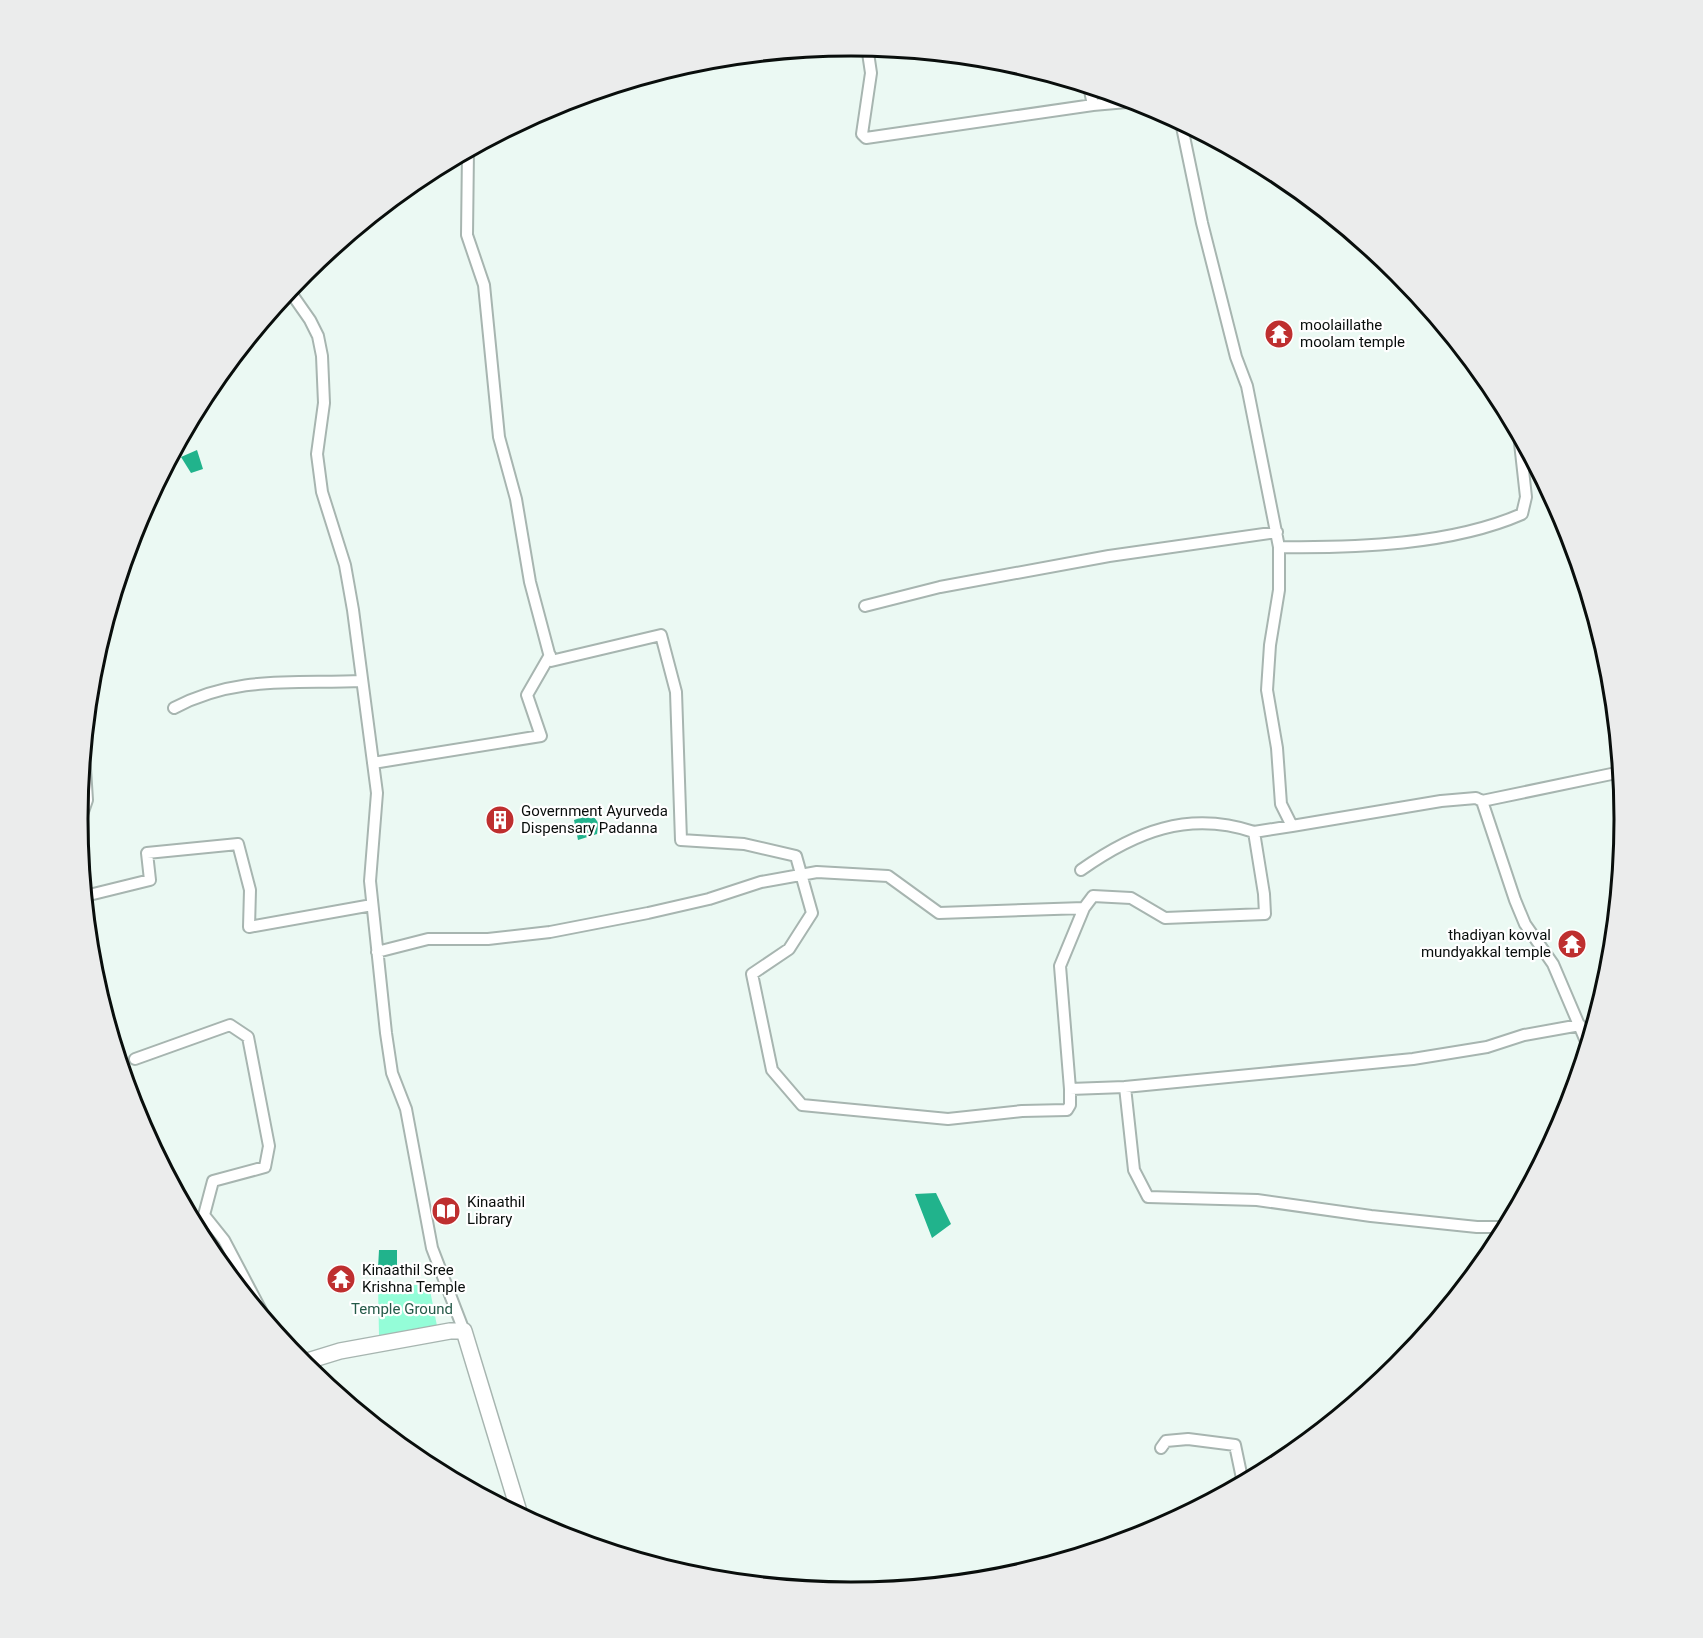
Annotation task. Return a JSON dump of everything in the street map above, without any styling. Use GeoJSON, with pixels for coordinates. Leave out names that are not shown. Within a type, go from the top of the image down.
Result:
{"type":"FeatureCollection","features":[{"type":"Feature","properties":{"kind":"main road"},"geometry":{"type":"LineString","coordinates":[[312,1359],[340,1351],[450,1331],[464,1331],[517,1505]]}},
{"type":"Feature","properties":{"kind":"street"},"geometry":{"type":"LineString","coordinates":[[869,56],[871,73],[862,134],[866,138],[1115,103]]}},
{"type":"Feature","properties":{"kind":"street"},"geometry":{"type":"LineString","coordinates":[[1091,94],[1093,105]]}},
{"type":"Feature","properties":{"kind":"street"},"geometry":{"type":"LineString","coordinates":[[1183,131],[1202,223],[1236,357],[1247,386],[1277,532],[1279,590],[1270,645],[1267,690],[1277,748],[1281,804],[1292,826]]}},
{"type":"Feature","properties":{"kind":"street"},"geometry":{"type":"LineString","coordinates":[[468,159],[467,235],[484,285],[499,437],[516,499],[530,582],[551,661],[661,635],[676,692],[681,840],[744,844],[796,856],[812,913],[789,949],[752,974],[772,1070],[802,1105],[948,1119],[1022,1111],[1067,1110],[1070,1089],[1060,966],[1084,908],[1094,896],[1131,898],[1165,918],[1265,914],[1254,832]]}},
{"type":"Feature","properties":{"kind":"street"},"geometry":{"type":"LineString","coordinates":[[294,298],[318,336],[322,356],[324,403],[317,454],[318,468],[322,492],[345,565],[373,763],[377,813],[370,881],[393,1073],[406,1109],[432,1248],[464,1331]]}},
{"type":"Feature","properties":{"kind":"street"},"geometry":{"type":"LineString","coordinates":[[1279,547],[1420,541],[1473,531],[1522,514],[1526,497],[1521,452]]}},
{"type":"Feature","properties":{"kind":"street"},"geometry":{"type":"LineString","coordinates":[[865,606],[940,587],[1109,556],[1277,532]]}},
{"type":"Feature","properties":{"kind":"street"},"geometry":{"type":"LineString","coordinates":[[373,763],[541,736],[527,695],[550,655]]}},
{"type":"Feature","properties":{"kind":"street"},"geometry":{"type":"LineString","coordinates":[[174,708],[209,691],[264,682],[362,681]]}},
{"type":"Feature","properties":{"kind":"street"},"geometry":{"type":"LineString","coordinates":[[1081,870],[1121,842],[1180,824],[1217,822],[1254,832],[1441,801],[1476,798],[1482,801],[1613,774]]}},
{"type":"Feature","properties":{"kind":"street"},"geometry":{"type":"LineString","coordinates":[[1482,801],[1506,879],[1525,924],[1553,964],[1583,1035]]}},
{"type":"Feature","properties":{"kind":"street"},"geometry":{"type":"LineString","coordinates":[[93,894],[150,880],[147,853],[237,844],[250,890],[249,927],[372,905]]}},
{"type":"Feature","properties":{"kind":"street"},"geometry":{"type":"LineString","coordinates":[[377,952],[428,939],[488,939],[550,932],[648,913],[709,899],[761,882],[817,872],[888,876],[939,913],[1084,908]]}},
{"type":"Feature","properties":{"kind":"street"},"geometry":{"type":"LineString","coordinates":[[135,1059],[230,1025],[248,1037],[269,1146],[266,1167],[213,1181],[204,1215],[224,1240],[248,1287]]}},
{"type":"Feature","properties":{"kind":"street"},"geometry":{"type":"LineString","coordinates":[[1070,1089],[1125,1087],[1413,1059],[1487,1047],[1524,1035],[1580,1025]]}},
{"type":"Feature","properties":{"kind":"street"},"geometry":{"type":"LineString","coordinates":[[1125,1087],[1134,1170],[1149,1197],[1257,1200],[1371,1216],[1496,1227]]}},
{"type":"Feature","properties":{"kind":"street"},"geometry":{"type":"LineString","coordinates":[[1161,1448],[1166,1441],[1188,1439],[1235,1445],[1241,1475]]}},
{"type":"Feature","properties":{"kind":"green space","name":"Temple Ground"},"geometry":{"type":"Polygon","coordinates":[[[378,1285],[429,1285],[437,1326],[408,1333],[379,1335],[378,1285]]]}},
{"type":"Feature","properties":{"kind":"shaded area"},"geometry":{"type":"Polygon","coordinates":[[[197,450],[203,469],[191,473],[181,457],[197,450]]]}},
{"type":"Feature","properties":{"kind":"shaded area"},"geometry":{"type":"Polygon","coordinates":[[[592,814],[599,824],[597,834],[578,840],[574,820],[592,814]]]}},
{"type":"Feature","properties":{"kind":"shaded area"},"geometry":{"type":"Polygon","coordinates":[[[936,1193],[951,1224],[932,1238],[915,1194],[936,1193]]]}},
{"type":"Feature","properties":{"kind":"shaded area"},"geometry":{"type":"Polygon","coordinates":[[[379,1250],[397,1250],[397,1276],[380,1276],[379,1250]]]}},
{"type":"Feature","properties":{"kind":"place","name":"moolaillathe moolam temple"},"geometry":{"type":"Point","coordinates":[1279,334]}},
{"type":"Feature","properties":{"kind":"place","name":"Government Ayurveda Dispensary Padanna"},"geometry":{"type":"Point","coordinates":[500,820]}},
{"type":"Feature","properties":{"kind":"place","name":"thadiyan kovval mundyakkal temple"},"geometry":{"type":"Point","coordinates":[1572,944]}},
{"type":"Feature","properties":{"kind":"place","name":"Kinaathil Library"},"geometry":{"type":"Point","coordinates":[446,1211]}},
{"type":"Feature","properties":{"kind":"place","name":"Kinaathil Sree Krishna Temple"},"geometry":{"type":"Point","coordinates":[341,1279]}}]}
